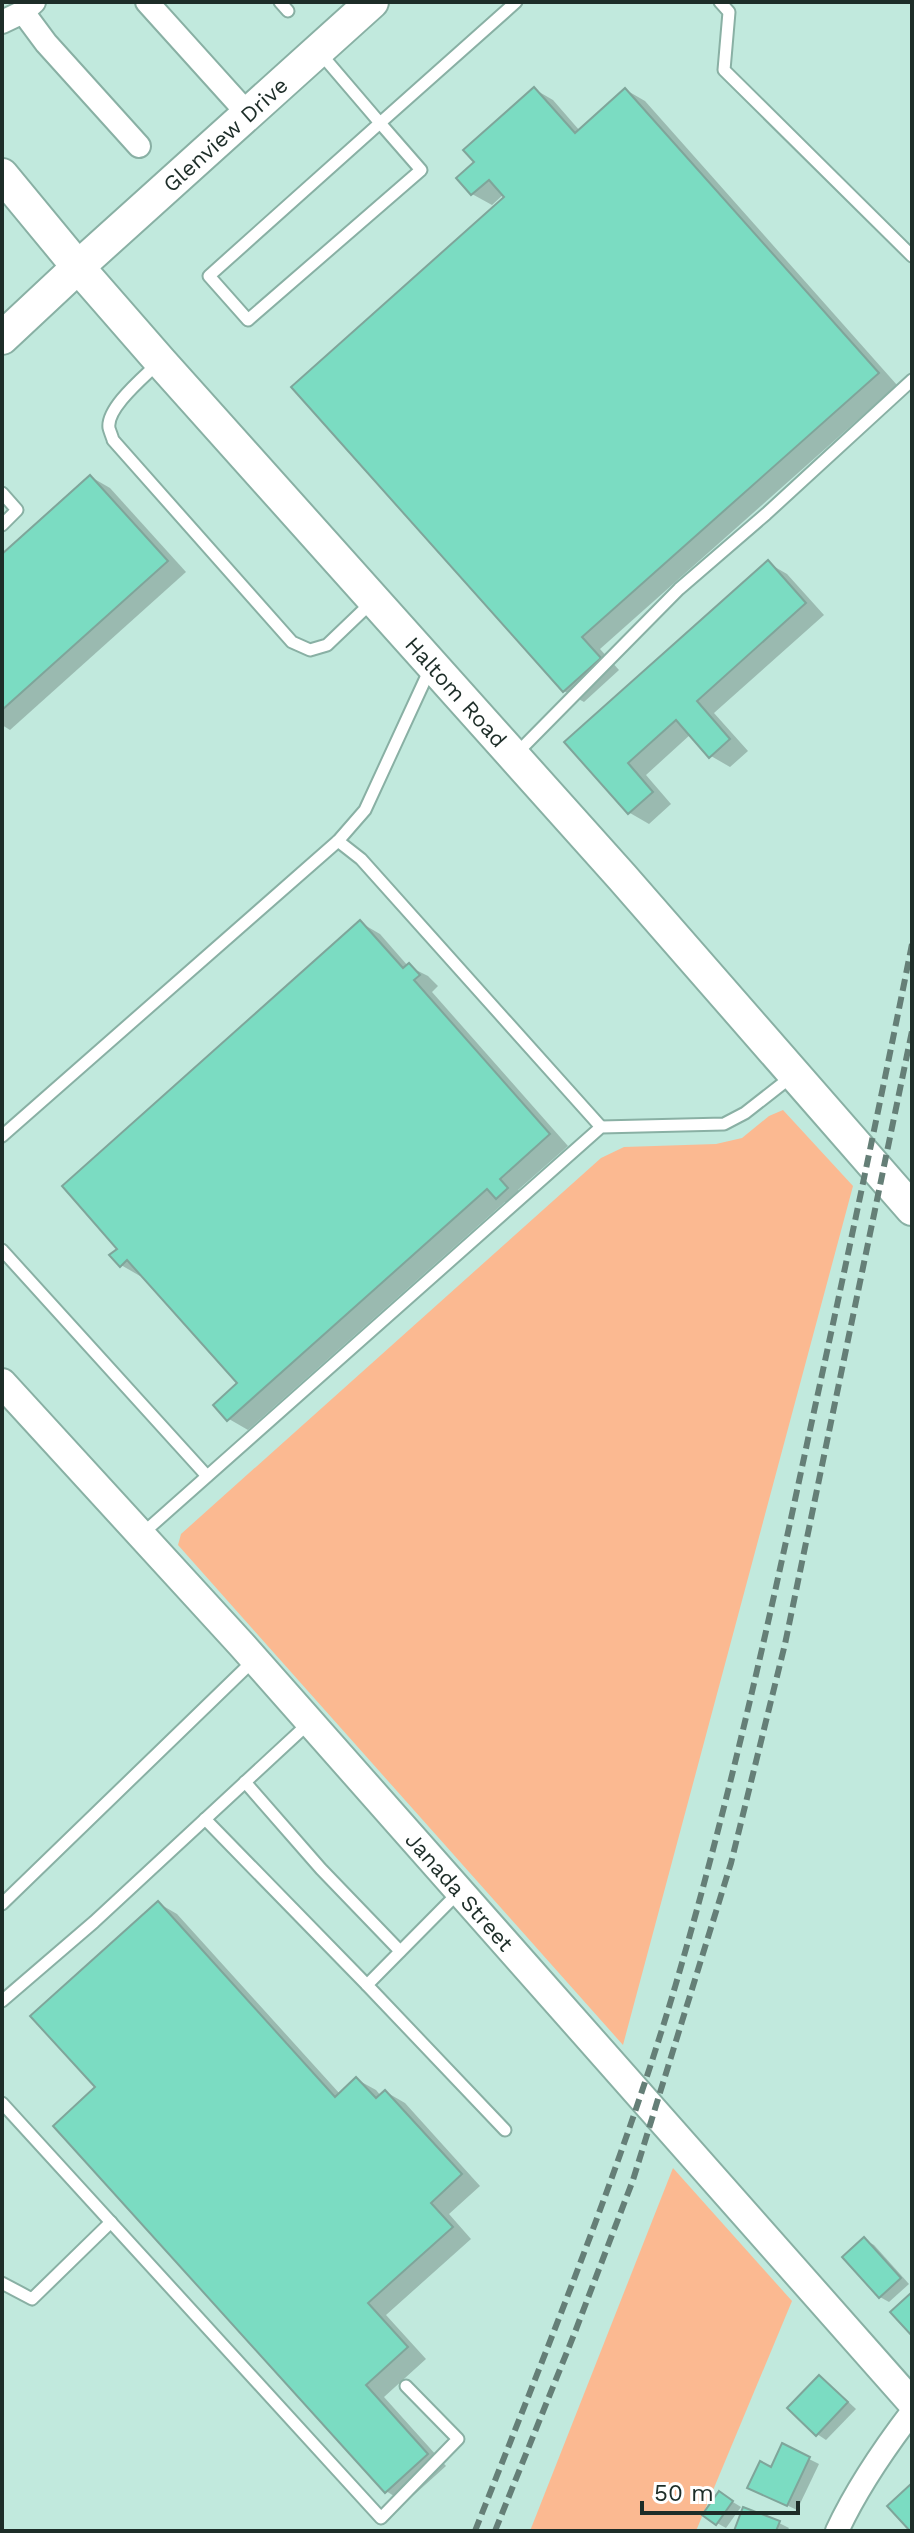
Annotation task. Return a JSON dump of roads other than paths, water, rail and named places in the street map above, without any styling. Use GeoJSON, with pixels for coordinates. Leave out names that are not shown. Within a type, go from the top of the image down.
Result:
{"type":"FeatureCollection","features":[{"type":"Feature","properties":{"kind":"main road","name":"Glenview Drive"},"geometry":{"type":"LineString","coordinates":[[2,338],[372,2]]}},
{"type":"Feature","properties":{"kind":"main road","name":"Haltom Road"},"geometry":{"type":"LineString","coordinates":[[2,175],[160,361],[912,1209]]}},
{"type":"Feature","properties":{"kind":"street"},"geometry":{"type":"LineString","coordinates":[[147,2],[248,114]]}},
{"type":"Feature","properties":{"kind":"street"},"geometry":{"type":"LineString","coordinates":[[2,22],[29,7],[46,43],[139,146]]}},
{"type":"Feature","properties":{"kind":"street","name":"Janada Street"},"geometry":{"type":"LineString","coordinates":[[2,1383],[255,1659],[912,2403]]}},
{"type":"Feature","properties":{"kind":"street"},"geometry":{"type":"LineString","coordinates":[[837,2531],[848,2506],[878,2457],[912,2412]]}},
{"type":"Feature","properties":{"kind":"lane"},"geometry":{"type":"LineString","coordinates":[[318,51],[380,123],[421,170],[248,320],[209,276],[380,123],[516,2]]}},
{"type":"Feature","properties":{"kind":"lane"},"geometry":{"type":"LineString","coordinates":[[720,2],[729,12],[724,70],[912,256]]}},
{"type":"Feature","properties":{"kind":"lane"},"geometry":{"type":"LineString","coordinates":[[160,361],[124,397],[109,419],[108,428],[113,440],[292,642],[310,650],[327,645],[373,600]]}},
{"type":"Feature","properties":{"kind":"lane"},"geometry":{"type":"LineString","coordinates":[[513,756],[679,589],[912,380]]}},
{"type":"Feature","properties":{"kind":"lane"},"geometry":{"type":"LineString","coordinates":[[2,493],[17,510],[2,525]]}},
{"type":"Feature","properties":{"kind":"lane"},"geometry":{"type":"LineString","coordinates":[[2,1136],[338,841],[365,810],[432,665]]}},
{"type":"Feature","properties":{"kind":"lane"},"geometry":{"type":"LineString","coordinates":[[338,841],[361,859],[601,1127]]}},
{"type":"Feature","properties":{"kind":"lane"},"geometry":{"type":"LineString","coordinates":[[141,1535],[601,1127],[724,1124],[745,1113],[794,1075]]}},
{"type":"Feature","properties":{"kind":"lane"},"geometry":{"type":"LineString","coordinates":[[2,1250],[207,1476]]}},
{"type":"Feature","properties":{"kind":"lane"},"geometry":{"type":"LineString","coordinates":[[2,1904],[255,1659]]}},
{"type":"Feature","properties":{"kind":"lane"},"geometry":{"type":"LineString","coordinates":[[2,2001],[94,1922],[310,1722]]}},
{"type":"Feature","properties":{"kind":"lane"},"geometry":{"type":"LineString","coordinates":[[245,1782],[321,1869],[400,1951]]}},
{"type":"Feature","properties":{"kind":"lane"},"geometry":{"type":"LineString","coordinates":[[205,1819],[505,2130]]}},
{"type":"Feature","properties":{"kind":"lane"},"geometry":{"type":"LineString","coordinates":[[367,1985],[460,1891]]}},
{"type":"Feature","properties":{"kind":"lane"},"geometry":{"type":"LineString","coordinates":[[2,2103],[381,2518],[458,2439],[406,2386]]}},
{"type":"Feature","properties":{"kind":"lane"},"geometry":{"type":"LineString","coordinates":[[2,2283],[32,2299],[111,2222]]}},
{"type":"Feature","properties":{"kind":"railway"},"geometry":{"type":"LineString","coordinates":[[475,2531],[631,2125],[694,1919],[747,1714],[778,1577],[912,944]]}},
{"type":"Feature","properties":{"kind":"railway"},"geometry":{"type":"LineString","coordinates":[[495,2531],[633,2180],[731,1863],[785,1644],[912,1031]]}}]}
